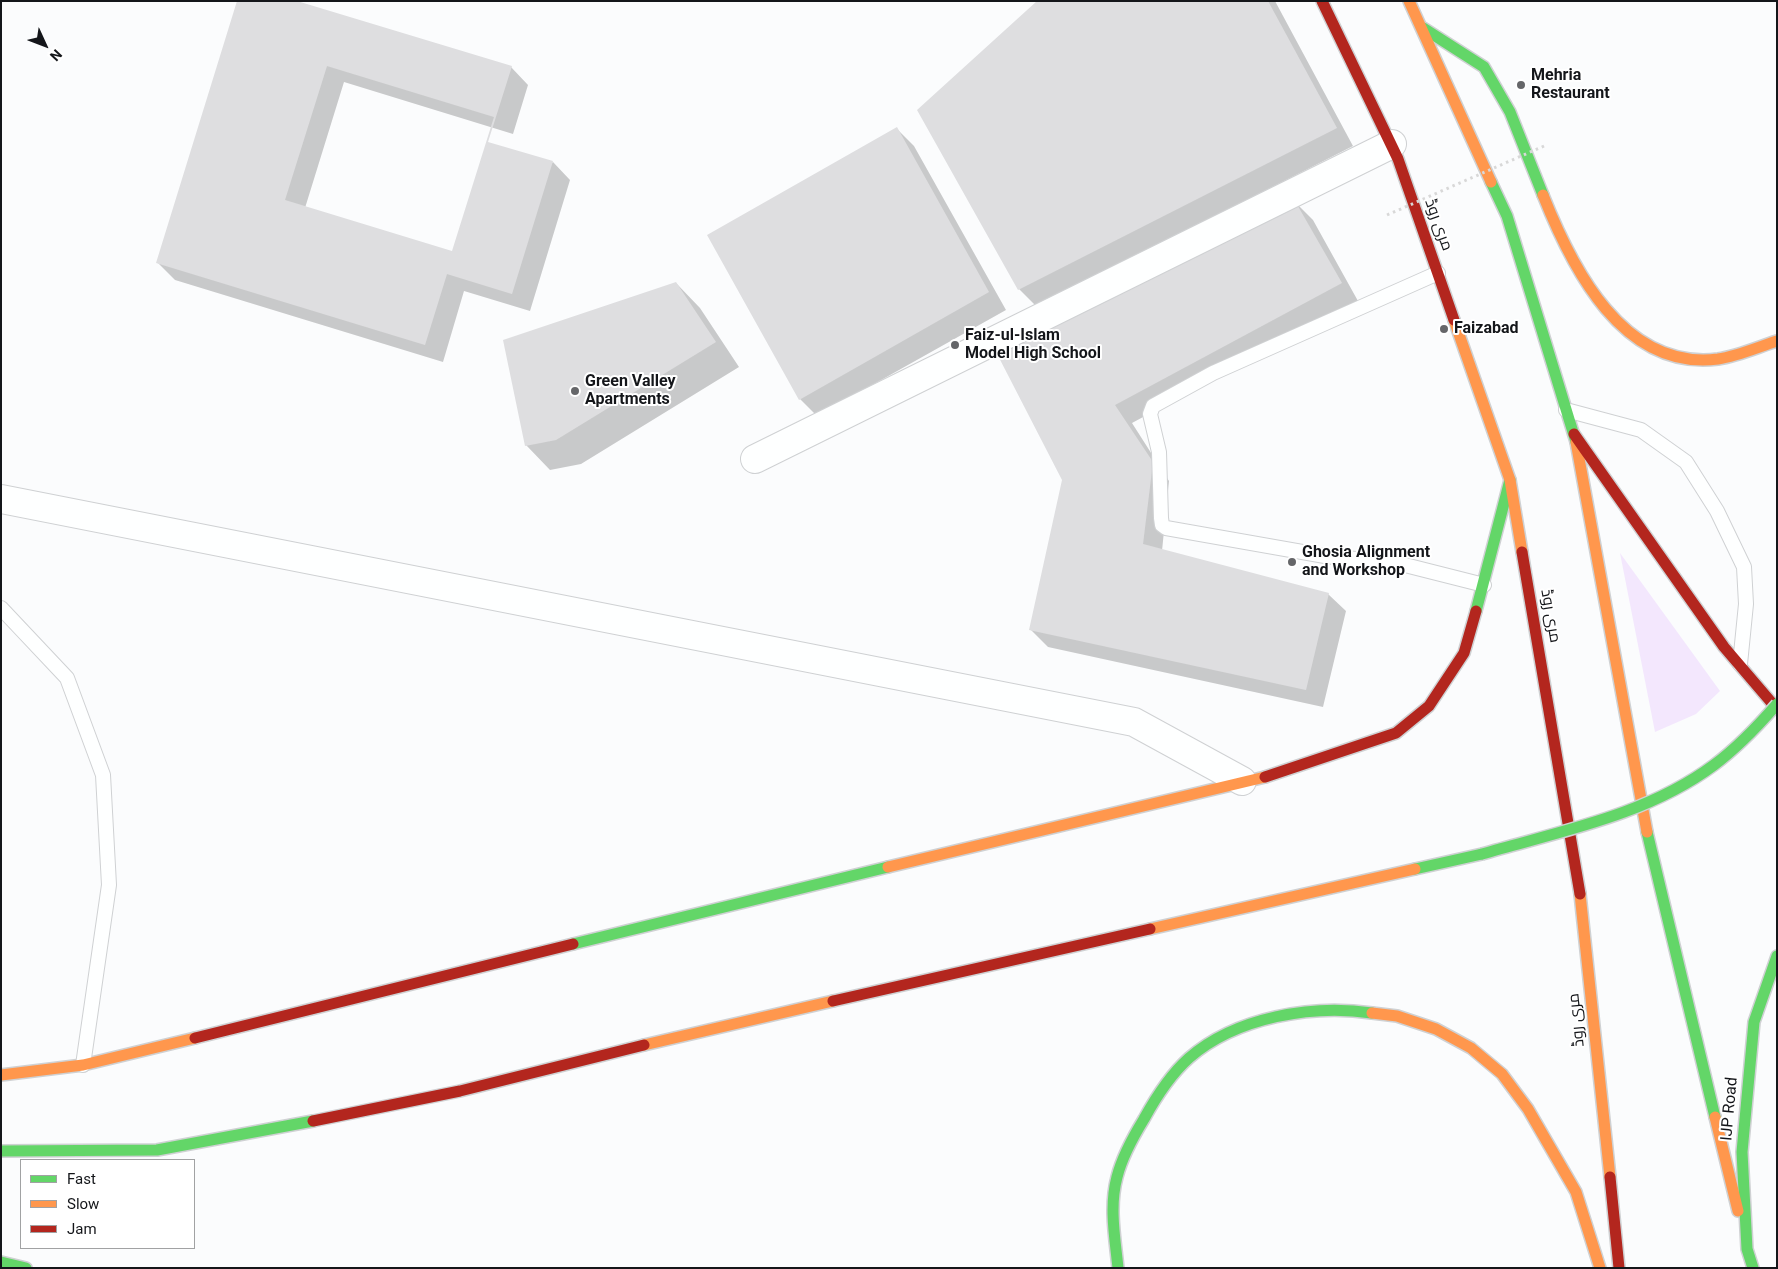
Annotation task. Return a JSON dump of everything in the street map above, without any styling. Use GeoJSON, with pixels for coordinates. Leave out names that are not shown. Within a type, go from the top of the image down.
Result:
{"type":"FeatureCollection","features":[{"type":"Feature","properties":{"kind":"main road","name":"مری روڈ"},"geometry":{"type":"LineString","coordinates":[[1322,1],[1392,144],[1510,480],[1578,873],[1619,1268]]}},
{"type":"Feature","properties":{"kind":"main road"},"geometry":{"type":"LineString","coordinates":[[1410,1],[1507,216],[1574,434],[1651,854],[1747,1249]]}},
{"type":"Feature","properties":{"kind":"main road"},"geometry":{"type":"LineString","coordinates":[[1423,28],[1484,67],[1510,112],[1556,228],[1586,282],[1608,315],[1648,347],[1690,359],[1719,359],[1777,341]]}},
{"type":"Feature","properties":{"kind":"main road"},"geometry":{"type":"LineString","coordinates":[[1574,434],[1724,647],[1777,710]]}},
{"type":"Feature","properties":{"kind":"main road"},"geometry":{"type":"LineString","coordinates":[[1,1075],[83,1065],[828,881],[1142,808],[1242,781],[1276,774],[1396,733],[1429,706],[1464,653],[1484,585],[1510,480]]}},
{"type":"Feature","properties":{"kind":"main road"},"geometry":{"type":"LineString","coordinates":[[1,1151],[157,1150],[268,1130],[460,1091],[675,1037],[1482,854],[1624,812],[1672,792],[1693,780],[1734,749],[1777,704]]}},
{"type":"Feature","properties":{"kind":"main road","name":"IJP Road"},"geometry":{"type":"LineString","coordinates":[[1753,1268],[1747,1249],[1742,1152],[1754,1022],[1777,956]]}},
{"type":"Feature","properties":{"kind":"main road"},"geometry":{"type":"LineString","coordinates":[[1118,1268],[1114,1222],[1117,1178],[1134,1133],[1167,1083],[1199,1050],[1244,1026],[1284,1016],[1356,1009],[1420,1022],[1465,1044],[1502,1074],[1528,1111],[1576,1193],[1600,1268]]}},
{"type":"Feature","properties":{"kind":"main road"},"geometry":{"type":"LineString","coordinates":[[1,1262],[26,1268]]}},
{"type":"Feature","properties":{"kind":"street"},"geometry":{"type":"LineString","coordinates":[[755,458],[1392,144]]}},
{"type":"Feature","properties":{"kind":"street"},"geometry":{"type":"LineString","coordinates":[[1,499],[1134,722],[1242,781]]}},
{"type":"Feature","properties":{"kind":"lane"},"geometry":{"type":"LineString","coordinates":[[1438,273],[1212,373],[1153,406],[1150,414],[1159,452],[1162,525],[1166,528],[1325,556],[1397,563],[1484,585]]}},
{"type":"Feature","properties":{"kind":"lane"},"geometry":{"type":"LineString","coordinates":[[1566,410],[1641,430],[1686,462],[1717,511],[1744,567],[1746,604],[1740,664]]}},
{"type":"Feature","properties":{"kind":"lane"},"geometry":{"type":"LineString","coordinates":[[1,608],[67,678],[103,775],[109,885],[83,1065]]}},
{"type":"Feature","properties":{"kind":"path"},"geometry":{"type":"LineString","coordinates":[[1387,215],[1544,146]]}},
{"type":"Feature","properties":{"kind":"shaded area"},"geometry":{"type":"Polygon","coordinates":[[[1620,553],[1720,691],[1696,714],[1655,732],[1620,553]]]}},
{"type":"Feature","properties":{"kind":"building"},"geometry":{"type":"Polygon","coordinates":[[[237,1],[297,1],[512,66],[488,142],[553,161],[512,294],[447,274],[425,345],[156,263],[237,1]],[[327,66],[285,200],[452,251],[494,117],[327,66]]]}},
{"type":"Feature","properties":{"kind":"building"},"geometry":{"type":"Polygon","coordinates":[[[1037,1],[1268,1],[1337,128],[1018,290],[917,110],[1037,1]]]}},
{"type":"Feature","properties":{"kind":"building"},"geometry":{"type":"Polygon","coordinates":[[[897,127],[989,292],[799,400],[707,235],[897,127]]]}},
{"type":"Feature","properties":{"kind":"building"},"geometry":{"type":"Polygon","coordinates":[[[1295,201],[1342,283],[1115,405],[1153,462],[1143,544],[1329,593],[1306,690],[1029,630],[1062,480],[994,348],[1295,201]]]}},
{"type":"Feature","properties":{"kind":"building","name":"Green Valley Apartments"},"geometry":{"type":"Polygon","coordinates":[[[676,282],[716,342],[556,440],[525,446],[503,340],[676,282]]]}},
{"type":"Feature","properties":{"kind":"traffic: fast"},"geometry":{"type":"LineString","coordinates":[[1423,28],[1484,67],[1510,112],[1543,195]]}},
{"type":"Feature","properties":{"kind":"traffic: fast"},"geometry":{"type":"LineString","coordinates":[[1491,182],[1507,216],[1576,442]]}},
{"type":"Feature","properties":{"kind":"traffic: fast"},"geometry":{"type":"LineString","coordinates":[[1476,611],[1510,480]]}},
{"type":"Feature","properties":{"kind":"traffic: fast"},"geometry":{"type":"LineString","coordinates":[[1482,854],[1602,820],[1661,797],[1688,782],[1723,758],[1777,704]]}},
{"type":"Feature","properties":{"kind":"traffic: fast"},"geometry":{"type":"LineString","coordinates":[[1647,832],[1715,1117]]}},
{"type":"Feature","properties":{"kind":"traffic: fast"},"geometry":{"type":"LineString","coordinates":[[1415,869],[1482,854]]}},
{"type":"Feature","properties":{"kind":"traffic: fast"},"geometry":{"type":"LineString","coordinates":[[573,944],[888,867]]}},
{"type":"Feature","properties":{"kind":"traffic: fast"},"geometry":{"type":"LineString","coordinates":[[1753,1268],[1747,1249],[1742,1152],[1754,1022],[1777,956]]}},
{"type":"Feature","properties":{"kind":"traffic: fast"},"geometry":{"type":"LineString","coordinates":[[1118,1268],[1113,1200],[1119,1170],[1132,1140],[1153,1103],[1182,1065],[1208,1044],[1229,1032],[1252,1023],[1301,1012],[1325,1010],[1372,1013]]}},
{"type":"Feature","properties":{"kind":"traffic: fast"},"geometry":{"type":"LineString","coordinates":[[1,1151],[157,1150],[313,1121]]}},
{"type":"Feature","properties":{"kind":"traffic: fast"},"geometry":{"type":"LineString","coordinates":[[1,1262],[26,1268]]}},
{"type":"Feature","properties":{"kind":"traffic: slow"},"geometry":{"type":"LineString","coordinates":[[1409,1],[1491,182]]}},
{"type":"Feature","properties":{"kind":"traffic: slow"},"geometry":{"type":"LineString","coordinates":[[1543,195],[1569,253],[1586,282],[1606,309],[1629,332],[1655,349],[1684,358],[1718,359],[1740,354],[1777,341]]}},
{"type":"Feature","properties":{"kind":"traffic: slow"},"geometry":{"type":"LineString","coordinates":[[1454,320],[1510,480],[1522,552]]}},
{"type":"Feature","properties":{"kind":"traffic: slow"},"geometry":{"type":"LineString","coordinates":[[1576,442],[1647,832]]}},
{"type":"Feature","properties":{"kind":"traffic: slow"},"geometry":{"type":"LineString","coordinates":[[888,867],[1265,777]]}},
{"type":"Feature","properties":{"kind":"traffic: slow"},"geometry":{"type":"LineString","coordinates":[[1150,929],[1415,869]]}},
{"type":"Feature","properties":{"kind":"traffic: slow"},"geometry":{"type":"LineString","coordinates":[[1580,894],[1610,1177]]}},
{"type":"Feature","properties":{"kind":"traffic: slow"},"geometry":{"type":"LineString","coordinates":[[644,1045],[833,1001]]}},
{"type":"Feature","properties":{"kind":"traffic: slow"},"geometry":{"type":"LineString","coordinates":[[1372,1013],[1397,1016],[1436,1029],[1471,1048],[1502,1074],[1528,1109],[1576,1192],[1600,1268]]}},
{"type":"Feature","properties":{"kind":"traffic: slow"},"geometry":{"type":"LineString","coordinates":[[1,1075],[83,1065],[195,1038]]}},
{"type":"Feature","properties":{"kind":"traffic: slow"},"geometry":{"type":"LineString","coordinates":[[1715,1117],[1738,1211]]}},
{"type":"Feature","properties":{"kind":"traffic: jam"},"geometry":{"type":"LineString","coordinates":[[1322,1],[1398,159],[1454,320]]}},
{"type":"Feature","properties":{"kind":"traffic: jam"},"geometry":{"type":"LineString","coordinates":[[1574,434],[1724,647],[1777,709]]}},
{"type":"Feature","properties":{"kind":"traffic: jam"},"geometry":{"type":"LineString","coordinates":[[1522,552],[1580,894]]}},
{"type":"Feature","properties":{"kind":"traffic: jam"},"geometry":{"type":"LineString","coordinates":[[1265,777],[1396,733],[1429,706],[1464,653],[1476,611]]}},
{"type":"Feature","properties":{"kind":"traffic: jam"},"geometry":{"type":"LineString","coordinates":[[833,1001],[1150,929]]}},
{"type":"Feature","properties":{"kind":"traffic: jam"},"geometry":{"type":"LineString","coordinates":[[195,1038],[573,944]]}},
{"type":"Feature","properties":{"kind":"traffic: jam"},"geometry":{"type":"LineString","coordinates":[[313,1121],[460,1091],[644,1045]]}},
{"type":"Feature","properties":{"kind":"traffic: jam"},"geometry":{"type":"LineString","coordinates":[[1610,1177],[1619,1268]]}},
{"type":"Feature","properties":{"kind":"place","name":"Mehria Restaurant"},"geometry":{"type":"Point","coordinates":[1521,85]}},
{"type":"Feature","properties":{"kind":"place","name":"Faizabad"},"geometry":{"type":"Point","coordinates":[1444,329]}},
{"type":"Feature","properties":{"kind":"place","name":"Faiz-ul-Islam Model High School"},"geometry":{"type":"Point","coordinates":[955,345]}},
{"type":"Feature","properties":{"kind":"place","name":"Green Valley Apartments"},"geometry":{"type":"Point","coordinates":[575,391]}},
{"type":"Feature","properties":{"kind":"place","name":"Ghosia Alignment and Workshop"},"geometry":{"type":"Point","coordinates":[1292,562]}}]}
